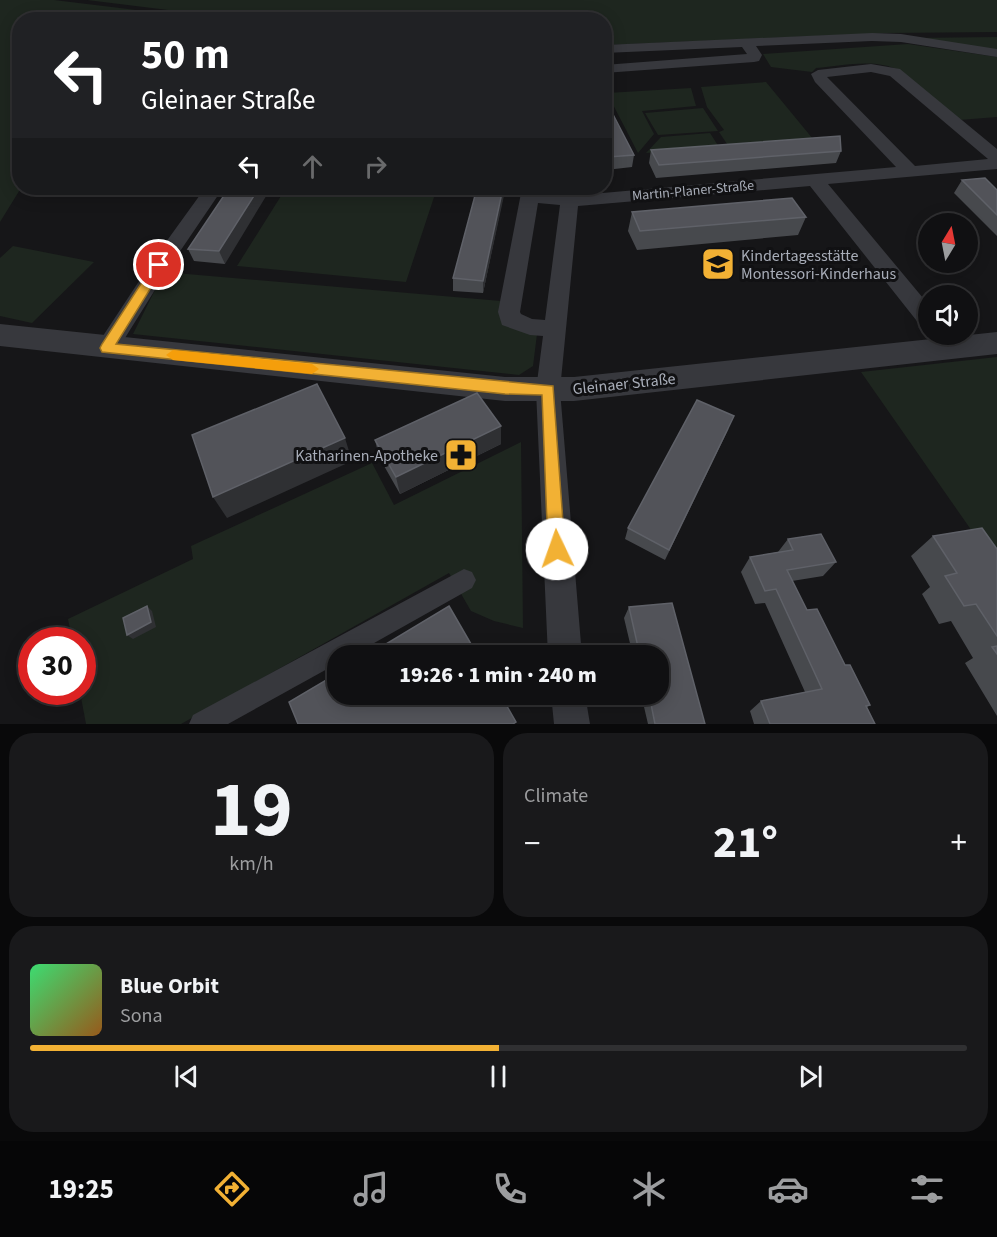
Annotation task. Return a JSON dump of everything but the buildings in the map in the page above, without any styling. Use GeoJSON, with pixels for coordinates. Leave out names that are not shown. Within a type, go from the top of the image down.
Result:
{"type":"FeatureCollection","features":[{"type":"Feature","properties":{"kind":"street"},"geometry":{"type":"LineString","coordinates":[[612,49],[887,38],[997,52]]}},
{"type":"Feature","properties":{"kind":"street"},"geometry":{"type":"LineString","coordinates":[[612,68],[754,58],[755,55],[745,42]]}},
{"type":"Feature","properties":{"kind":"street"},"geometry":{"type":"LineString","coordinates":[[911,172],[820,79],[818,74],[871,68],[895,72],[997,159]]}},
{"type":"Feature","properties":{"kind":"street","name":"Martin-Planer-Straße"},"geometry":{"type":"LineString","coordinates":[[612,192],[814,180],[997,164]]}},
{"type":"Feature","properties":{"kind":"street"},"geometry":{"type":"LineString","coordinates":[[965,167],[981,180]]}},
{"type":"Feature","properties":{"kind":"street"},"geometry":{"type":"LineString","coordinates":[[814,180],[918,307]]}},
{"type":"Feature","properties":{"kind":"street"},"geometry":{"type":"LineString","coordinates":[[107,348],[159,265],[209,195]]}},
{"type":"Feature","properties":{"kind":"street"},"geometry":{"type":"LineString","coordinates":[[530,195],[510,319],[530,327],[556,330]]}},
{"type":"Feature","properties":{"kind":"street"},"geometry":{"type":"LineString","coordinates":[[564,645],[548,390],[571,195]]}},
{"type":"Feature","properties":{"kind":"street","name":"Gleinaer Straße"},"geometry":{"type":"LineString","coordinates":[[0,335],[497,388],[548,390],[918,345]]}},
{"type":"Feature","properties":{"kind":"street","name":"Gleinaer Straße"},"geometry":{"type":"LineString","coordinates":[[978,342],[997,343]]}},
{"type":"Feature","properties":{"kind":"street"},"geometry":{"type":"LineString","coordinates":[[202,724],[464,580]]}},
{"type":"Feature","properties":{"kind":"street"},"geometry":{"type":"LineString","coordinates":[[569,705],[572,724]]}},
{"type":"Feature","properties":{"kind":"shaded area"},"geometry":{"type":"Polygon","coordinates":[[[0,0],[54,0],[153,12],[12,12],[12,195],[17,195],[0,222],[0,0]]]}},
{"type":"Feature","properties":{"kind":"shaded area"},"geometry":{"type":"Polygon","coordinates":[[[87,0],[997,0],[997,32],[888,33],[612,45],[612,12],[184,12],[87,0]]]}},
{"type":"Feature","properties":{"kind":"shaded area"},"geometry":{"type":"Polygon","coordinates":[[[997,37],[997,51],[912,38],[997,37]]]}},
{"type":"Feature","properties":{"kind":"shaded area"},"geometry":{"type":"Polygon","coordinates":[[[908,44],[997,57],[997,117],[959,120],[899,70],[889,66],[858,64],[816,68],[812,72],[771,67],[763,54],[908,44]]]}},
{"type":"Feature","properties":{"kind":"shaded area"},"geometry":{"type":"Polygon","coordinates":[[[766,82],[813,139],[729,147],[719,132],[724,130],[707,107],[701,87],[766,82]]]}},
{"type":"Feature","properties":{"kind":"shaded area"},"geometry":{"type":"Polygon","coordinates":[[[691,88],[696,106],[642,111],[654,134],[638,153],[612,103],[612,93],[691,88]]]}},
{"type":"Feature","properties":{"kind":"shaded area"},"geometry":{"type":"Polygon","coordinates":[[[703,108],[718,131],[658,135],[645,113],[703,108]]]}},
{"type":"Feature","properties":{"kind":"shaded area"},"geometry":{"type":"Polygon","coordinates":[[[710,133],[719,147],[646,153],[661,137],[710,133]]]}},
{"type":"Feature","properties":{"kind":"shaded area"},"geometry":{"type":"Polygon","coordinates":[[[282,195],[435,195],[406,282],[237,266],[282,195]]]}},
{"type":"Feature","properties":{"kind":"shaded area"},"geometry":{"type":"Polygon","coordinates":[[[13,246],[94,262],[32,323],[0,316],[0,258],[13,246]]]}},
{"type":"Feature","properties":{"kind":"shaded area"},"geometry":{"type":"Polygon","coordinates":[[[164,272],[501,301],[537,334],[533,366],[519,375],[133,334],[164,272]]]}},
{"type":"Feature","properties":{"kind":"shaded area"},"geometry":{"type":"Polygon","coordinates":[[[997,357],[997,567],[861,372],[997,357]]]}},
{"type":"Feature","properties":{"kind":"shaded area"},"geometry":{"type":"Polygon","coordinates":[[[521,442],[523,628],[494,621],[471,611],[449,573],[181,724],[86,724],[82,705],[96,705],[96,627],[70,627],[68,619],[193,559],[191,546],[372,463],[394,505],[521,442]]]}},
{"type":"Feature","properties":{"kind":"slow traffic"},"geometry":{"type":"LineString","coordinates":[[173,355],[312,369]]}},
{"type":"Feature","properties":{"kind":"place","name":"Kindertagesstätte Montessori-Kinderhaus"},"geometry":{"type":"Point","coordinates":[718,264]}},
{"type":"Feature","properties":{"kind":"place","name":"Katharinen-Apotheke"},"geometry":{"type":"Point","coordinates":[461,455]}},
{"type":"Feature","properties":{"kind":"route"},"geometry":{"type":"LineString","coordinates":[[159,265],[107,348],[505,389],[548,390],[557,549]]}}]}
